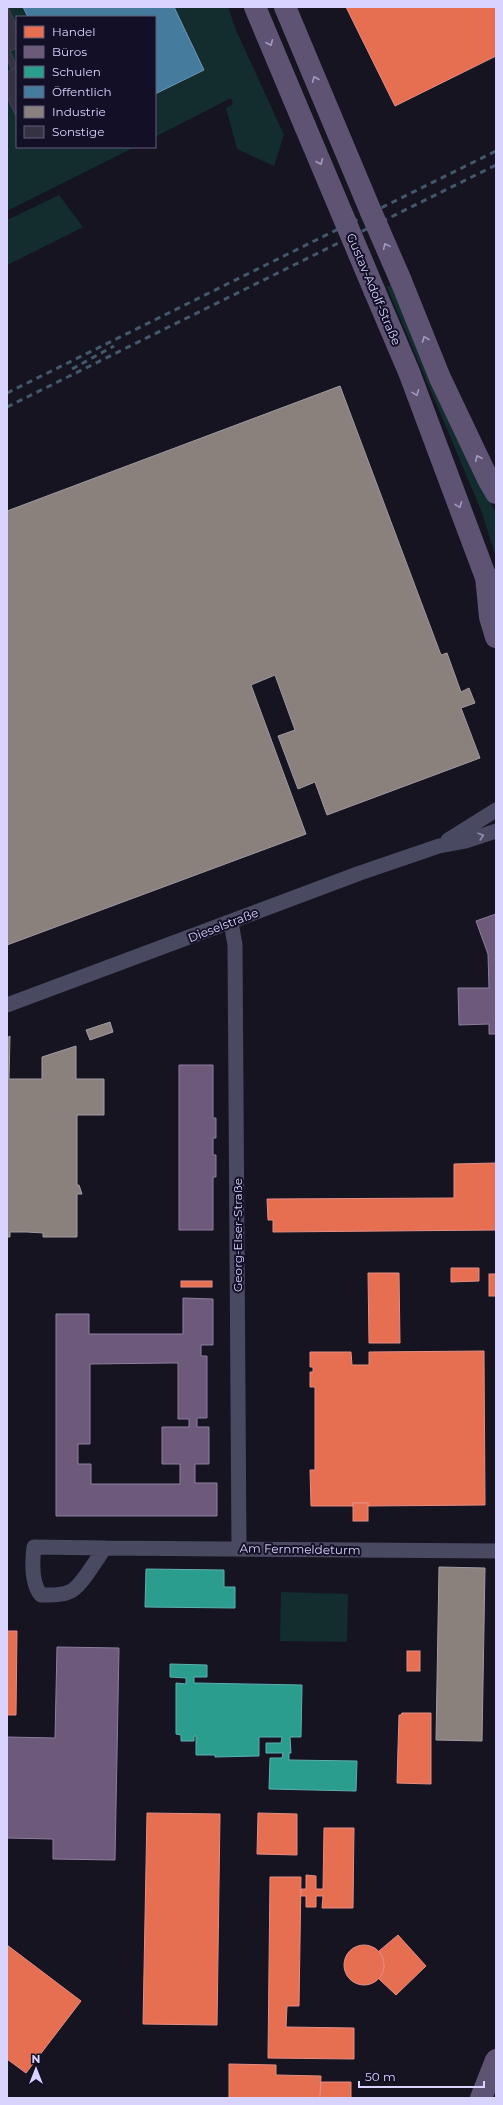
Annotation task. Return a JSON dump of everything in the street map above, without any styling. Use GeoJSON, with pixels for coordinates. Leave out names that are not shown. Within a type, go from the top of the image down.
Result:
{"type":"FeatureCollection","features":[{"type":"Feature","properties":{"kind":"main road","name":"Gustav-Adolf-Straße"},"geometry":{"type":"LineString","coordinates":[[255,7],[411,379],[491,583],[490,617],[496,637]]}},
{"type":"Feature","properties":{"kind":"main road"},"geometry":{"type":"LineString","coordinates":[[285,7],[401,281],[440,378],[496,493]]}},
{"type":"Feature","properties":{"kind":"main road"},"geometry":{"type":"LineString","coordinates":[[481,2098],[496,2060]]}},
{"type":"Feature","properties":{"kind":"main road"},"geometry":{"type":"LineString","coordinates":[[492,2098],[496,2093]]}},
{"type":"Feature","properties":{"kind":"street","name":"Dieselstraße"},"geometry":{"type":"LineString","coordinates":[[439,846],[496,810]]}},
{"type":"Feature","properties":{"kind":"street","name":"Dieselstraße"},"geometry":{"type":"LineString","coordinates":[[7,1005],[439,846],[496,831]]}},
{"type":"Feature","properties":{"kind":"street","name":"Georg-Elser-Straße"},"geometry":{"type":"LineString","coordinates":[[231,922],[235,945],[239,1548]]}},
{"type":"Feature","properties":{"kind":"street","name":"Am Fernmeldeturm"},"geometry":{"type":"LineString","coordinates":[[105,1548],[86,1576],[71,1592],[54,1596],[41,1595],[35,1589],[32,1561],[34,1547],[496,1551]]}},
{"type":"Feature","properties":{"kind":"green space"},"geometry":{"type":"Polygon","coordinates":[[[7,7],[228,7],[236,30],[284,135],[274,166],[237,149],[226,108],[233,104],[231,98],[156,136],[156,16],[16,16],[16,148],[133,148],[7,211],[7,7]]]}},
{"type":"Feature","properties":{"kind":"green space"},"geometry":{"type":"Polygon","coordinates":[[[59,195],[83,227],[7,265],[7,220],[59,195]]]}},
{"type":"Feature","properties":{"kind":"green space"},"geometry":{"type":"Polygon","coordinates":[[[391,285],[459,441],[496,513],[496,557],[481,510],[387,287],[391,285]]]}},
{"type":"Feature","properties":{"kind":"green space"},"geometry":{"type":"Polygon","coordinates":[[[281,1592],[348,1594],[347,1642],[280,1641],[281,1592]]]}},
{"type":"Feature","properties":{"kind":"building: Handel"},"geometry":{"type":"Polygon","coordinates":[[[346,7],[496,7],[496,56],[395,106],[346,7]]]}},
{"type":"Feature","properties":{"kind":"building: Handel"},"geometry":{"type":"Polygon","coordinates":[[[496,1163],[496,1230],[273,1232],[273,1220],[268,1220],[267,1199],[454,1198],[454,1164],[496,1163]]]}},
{"type":"Feature","properties":{"kind":"building: Handel"},"geometry":{"type":"Polygon","coordinates":[[[451,1268],[479,1268],[479,1281],[451,1282],[451,1268]]]}},
{"type":"Feature","properties":{"kind":"building: Handel"},"geometry":{"type":"Polygon","coordinates":[[[368,1273],[399,1273],[400,1343],[369,1343],[368,1273]]]}},
{"type":"Feature","properties":{"kind":"building: Handel"},"geometry":{"type":"Polygon","coordinates":[[[489,1274],[496,1274],[496,1296],[489,1296],[489,1274]]]}},
{"type":"Feature","properties":{"kind":"building: Handel"},"geometry":{"type":"Polygon","coordinates":[[[181,1281],[212,1281],[212,1287],[181,1287],[181,1281]]]}},
{"type":"Feature","properties":{"kind":"building: Handel"},"geometry":{"type":"Polygon","coordinates":[[[484,1351],[485,1505],[368,1506],[368,1503],[353,1503],[353,1506],[311,1506],[310,1470],[315,1470],[315,1387],[310,1387],[310,1372],[313,1372],[313,1367],[310,1367],[310,1352],[351,1352],[352,1365],[369,1365],[369,1352],[484,1351]]]}},
{"type":"Feature","properties":{"kind":"building: Handel"},"geometry":{"type":"Polygon","coordinates":[[[353,1503],[368,1503],[368,1521],[353,1521],[353,1503]]]}},
{"type":"Feature","properties":{"kind":"building: Handel"},"geometry":{"type":"Polygon","coordinates":[[[7,1631],[17,1631],[16,1715],[7,1715],[7,1631]]]}},
{"type":"Feature","properties":{"kind":"building: Handel"},"geometry":{"type":"Polygon","coordinates":[[[407,1651],[420,1651],[420,1671],[407,1671],[407,1651]]]}},
{"type":"Feature","properties":{"kind":"building: Handel"},"geometry":{"type":"Polygon","coordinates":[[[402,1713],[431,1713],[431,1784],[397,1783],[399,1715],[402,1713]]]}},
{"type":"Feature","properties":{"kind":"building: Handel"},"geometry":{"type":"Polygon","coordinates":[[[147,1813],[220,1814],[217,2025],[143,2024],[147,1813]]]}},
{"type":"Feature","properties":{"kind":"building: Handel"},"geometry":{"type":"Polygon","coordinates":[[[258,1813],[297,1814],[297,1855],[257,1854],[258,1813]]]}},
{"type":"Feature","properties":{"kind":"building: Handel"},"geometry":{"type":"Polygon","coordinates":[[[324,1828],[354,1828],[353,1908],[322,1908],[323,1896],[316,1896],[316,1907],[306,1907],[306,1896],[301,1896],[301,1889],[306,1889],[306,1875],[316,1876],[316,1889],[323,1889],[324,1828]]]}},
{"type":"Feature","properties":{"kind":"building: Handel"},"geometry":{"type":"Polygon","coordinates":[[[270,1877],[301,1877],[299,2006],[287,2006],[286,2027],[354,2028],[354,2059],[268,2058],[270,1877]]]}},
{"type":"Feature","properties":{"kind":"building: Handel"},"geometry":{"type":"Polygon","coordinates":[[[398,1935],[426,1966],[396,1995],[379,1979],[384,1968],[383,1958],[379,1951],[398,1935]]]}},
{"type":"Feature","properties":{"kind":"building: Handel"},"geometry":{"type":"Polygon","coordinates":[[[7,1945],[81,2001],[26,2073],[7,2059],[7,1945]]]}},
{"type":"Feature","properties":{"kind":"building: Handel"},"geometry":{"type":"Polygon","coordinates":[[[364,1945],[372,1947],[378,1951],[382,1957],[384,1965],[382,1973],[378,1979],[372,1983],[364,1985],[356,1983],[350,1979],[346,1973],[344,1965],[346,1957],[350,1951],[356,1947],[364,1945]]]}},
{"type":"Feature","properties":{"kind":"building: Handel"},"geometry":{"type":"Polygon","coordinates":[[[229,2064],[276,2065],[276,2075],[321,2076],[320,2098],[229,2098],[229,2064]]]}},
{"type":"Feature","properties":{"kind":"building: Handel"},"geometry":{"type":"Polygon","coordinates":[[[321,2082],[351,2082],[351,2098],[320,2098],[321,2082]]]}},
{"type":"Feature","properties":{"kind":"building: Büros"},"geometry":{"type":"Polygon","coordinates":[[[496,914],[496,1034],[489,1034],[489,1024],[459,1025],[458,988],[489,988],[488,954],[476,921],[496,914]]]}},
{"type":"Feature","properties":{"kind":"building: Büros"},"geometry":{"type":"Polygon","coordinates":[[[179,1065],[213,1065],[213,1118],[216,1118],[216,1138],[213,1138],[213,1155],[216,1155],[216,1177],[213,1177],[213,1230],[179,1230],[179,1065]]]}},
{"type":"Feature","properties":{"kind":"building: Büros"},"geometry":{"type":"Polygon","coordinates":[[[183,1298],[213,1299],[213,1345],[201,1345],[201,1356],[207,1356],[207,1418],[197,1418],[197,1427],[209,1427],[209,1464],[195,1464],[195,1483],[217,1483],[217,1516],[56,1516],[56,1314],[89,1314],[89,1334],[183,1334],[183,1298]],[[178,1363],[90,1364],[90,1444],[78,1444],[78,1464],[91,1464],[91,1484],[180,1484],[180,1464],[162,1464],[162,1427],[189,1427],[189,1419],[178,1419],[178,1363]]]}},
{"type":"Feature","properties":{"kind":"building: Büros"},"geometry":{"type":"Polygon","coordinates":[[[57,1647],[119,1648],[115,1860],[53,1859],[53,1839],[7,1838],[7,1737],[55,1738],[57,1647]]]}},
{"type":"Feature","properties":{"kind":"building: Schulen"},"geometry":{"type":"Polygon","coordinates":[[[146,1569],[224,1570],[224,1587],[235,1587],[235,1608],[145,1607],[146,1569]]]}},
{"type":"Feature","properties":{"kind":"building: Schulen"},"geometry":{"type":"Polygon","coordinates":[[[170,1664],[207,1665],[207,1677],[194,1677],[194,1683],[302,1685],[301,1737],[290,1737],[291,1753],[289,1753],[289,1760],[357,1761],[356,1791],[269,1789],[270,1758],[282,1758],[283,1753],[266,1753],[266,1743],[281,1743],[282,1737],[259,1737],[259,1756],[215,1757],[215,1755],[196,1755],[196,1736],[194,1736],[194,1741],[181,1741],[181,1735],[176,1734],[176,1683],[186,1684],[186,1678],[170,1677],[170,1664]]]}},
{"type":"Feature","properties":{"kind":"building: Öffentlich"},"geometry":{"type":"Polygon","coordinates":[[[23,7],[174,7],[204,70],[156,94],[156,16],[28,16],[23,7]]]}},
{"type":"Feature","properties":{"kind":"building: Industrie"},"geometry":{"type":"Polygon","coordinates":[[[340,386],[441,655],[447,653],[461,692],[469,688],[475,703],[461,708],[480,758],[327,815],[315,782],[298,789],[278,736],[295,730],[275,675],[251,685],[306,834],[7,945],[7,511],[340,386]]]}},
{"type":"Feature","properties":{"kind":"building: Industrie"},"geometry":{"type":"Polygon","coordinates":[[[110,1022],[113,1032],[90,1040],[86,1030],[110,1022]]]}},
{"type":"Feature","properties":{"kind":"building: Industrie"},"geometry":{"type":"Polygon","coordinates":[[[10,1036],[9,1079],[42,1079],[42,1057],[76,1046],[76,1079],[104,1079],[104,1115],[77,1115],[77,1185],[79,1185],[82,1194],[77,1194],[77,1237],[43,1237],[43,1233],[10,1232],[10,1237],[7,1237],[7,1038],[10,1036]]]}},
{"type":"Feature","properties":{"kind":"building: Industrie"},"geometry":{"type":"Polygon","coordinates":[[[439,1567],[485,1568],[482,1741],[436,1740],[439,1567]]]}},
{"type":"Feature","properties":{"kind":"building: Sonstige"},"geometry":{"type":"Polygon","coordinates":[[[8,7],[16,25],[16,48],[10,51],[16,68],[12,70],[7,59],[8,7]]]}},
{"type":"Feature","properties":{"kind":"building: Sonstige"},"geometry":{"type":"Polygon","coordinates":[[[16,68],[16,116],[7,97],[7,72],[16,68]]]}},
{"type":"Feature","properties":{"kind":"railway"},"geometry":{"type":"LineString","coordinates":[[7,393],[496,151]]}},
{"type":"Feature","properties":{"kind":"railway"},"geometry":{"type":"LineString","coordinates":[[7,407],[496,165]]}},
{"type":"Feature","properties":{"kind":"railway"},"geometry":{"type":"LineString","coordinates":[[72,369],[114,346]]}}]}
